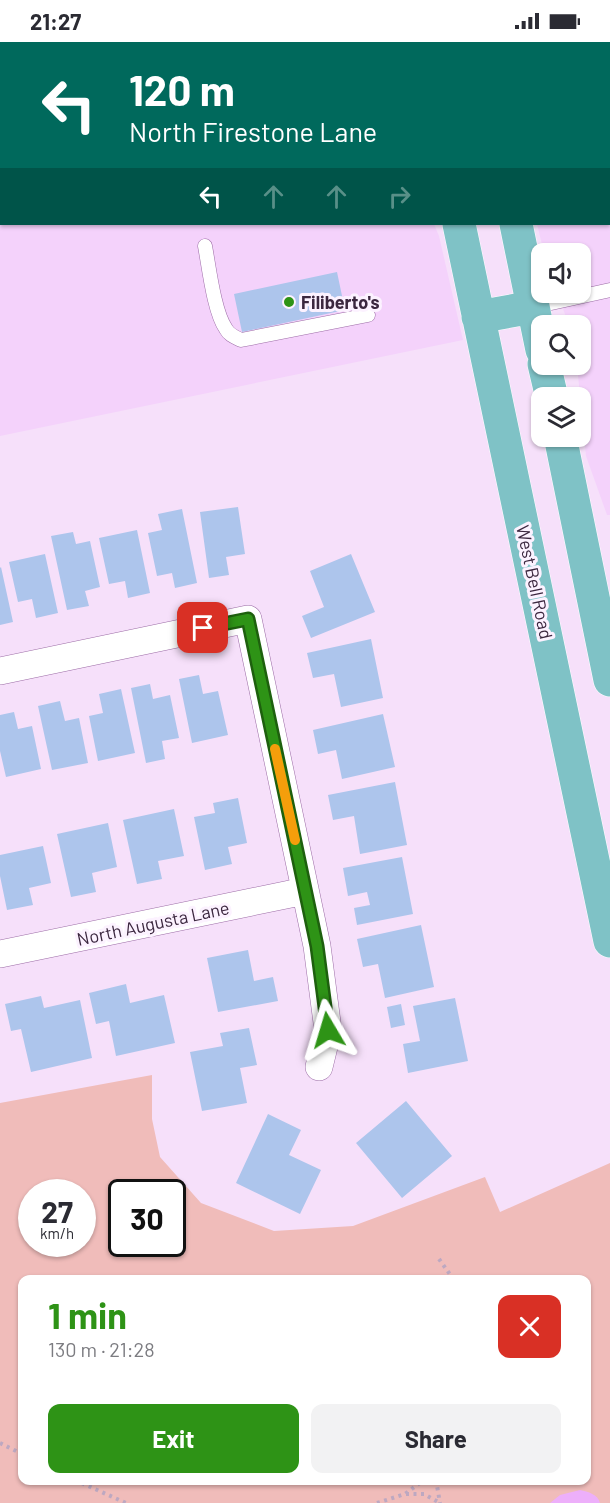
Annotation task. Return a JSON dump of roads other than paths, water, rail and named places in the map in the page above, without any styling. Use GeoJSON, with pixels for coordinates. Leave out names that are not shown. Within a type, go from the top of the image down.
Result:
{"type":"FeatureCollection","features":[{"type":"Feature","properties":{"kind":"main road","name":"West Bell Road"},"geometry":{"type":"LineString","coordinates":[[459,225],[610,941]]}},
{"type":"Feature","properties":{"kind":"main road"},"geometry":{"type":"LineString","coordinates":[[516,225],[535,315]]}},
{"type":"Feature","properties":{"kind":"main road"},"geometry":{"type":"LineString","coordinates":[[478,317],[533,307]]}},
{"type":"Feature","properties":{"kind":"main road"},"geometry":{"type":"LineString","coordinates":[[562,447],[610,680]]}},
{"type":"Feature","properties":{"kind":"street"},"geometry":{"type":"LineString","coordinates":[[0,671],[248,619],[317,946],[328,1030],[319,1067]]}},
{"type":"Feature","properties":{"kind":"street","name":"North Augusta Lane"},"geometry":{"type":"LineString","coordinates":[[0,954],[306,891]]}},
{"type":"Feature","properties":{"kind":"lane"},"geometry":{"type":"LineString","coordinates":[[205,246],[219,315],[230,335],[241,340],[368,315]]}},
{"type":"Feature","properties":{"kind":"lane"},"geometry":{"type":"LineString","coordinates":[[533,307],[610,290]]}},
{"type":"Feature","properties":{"kind":"place","name":"Filiberto's"},"geometry":{"type":"Point","coordinates":[289,302]}}]}
